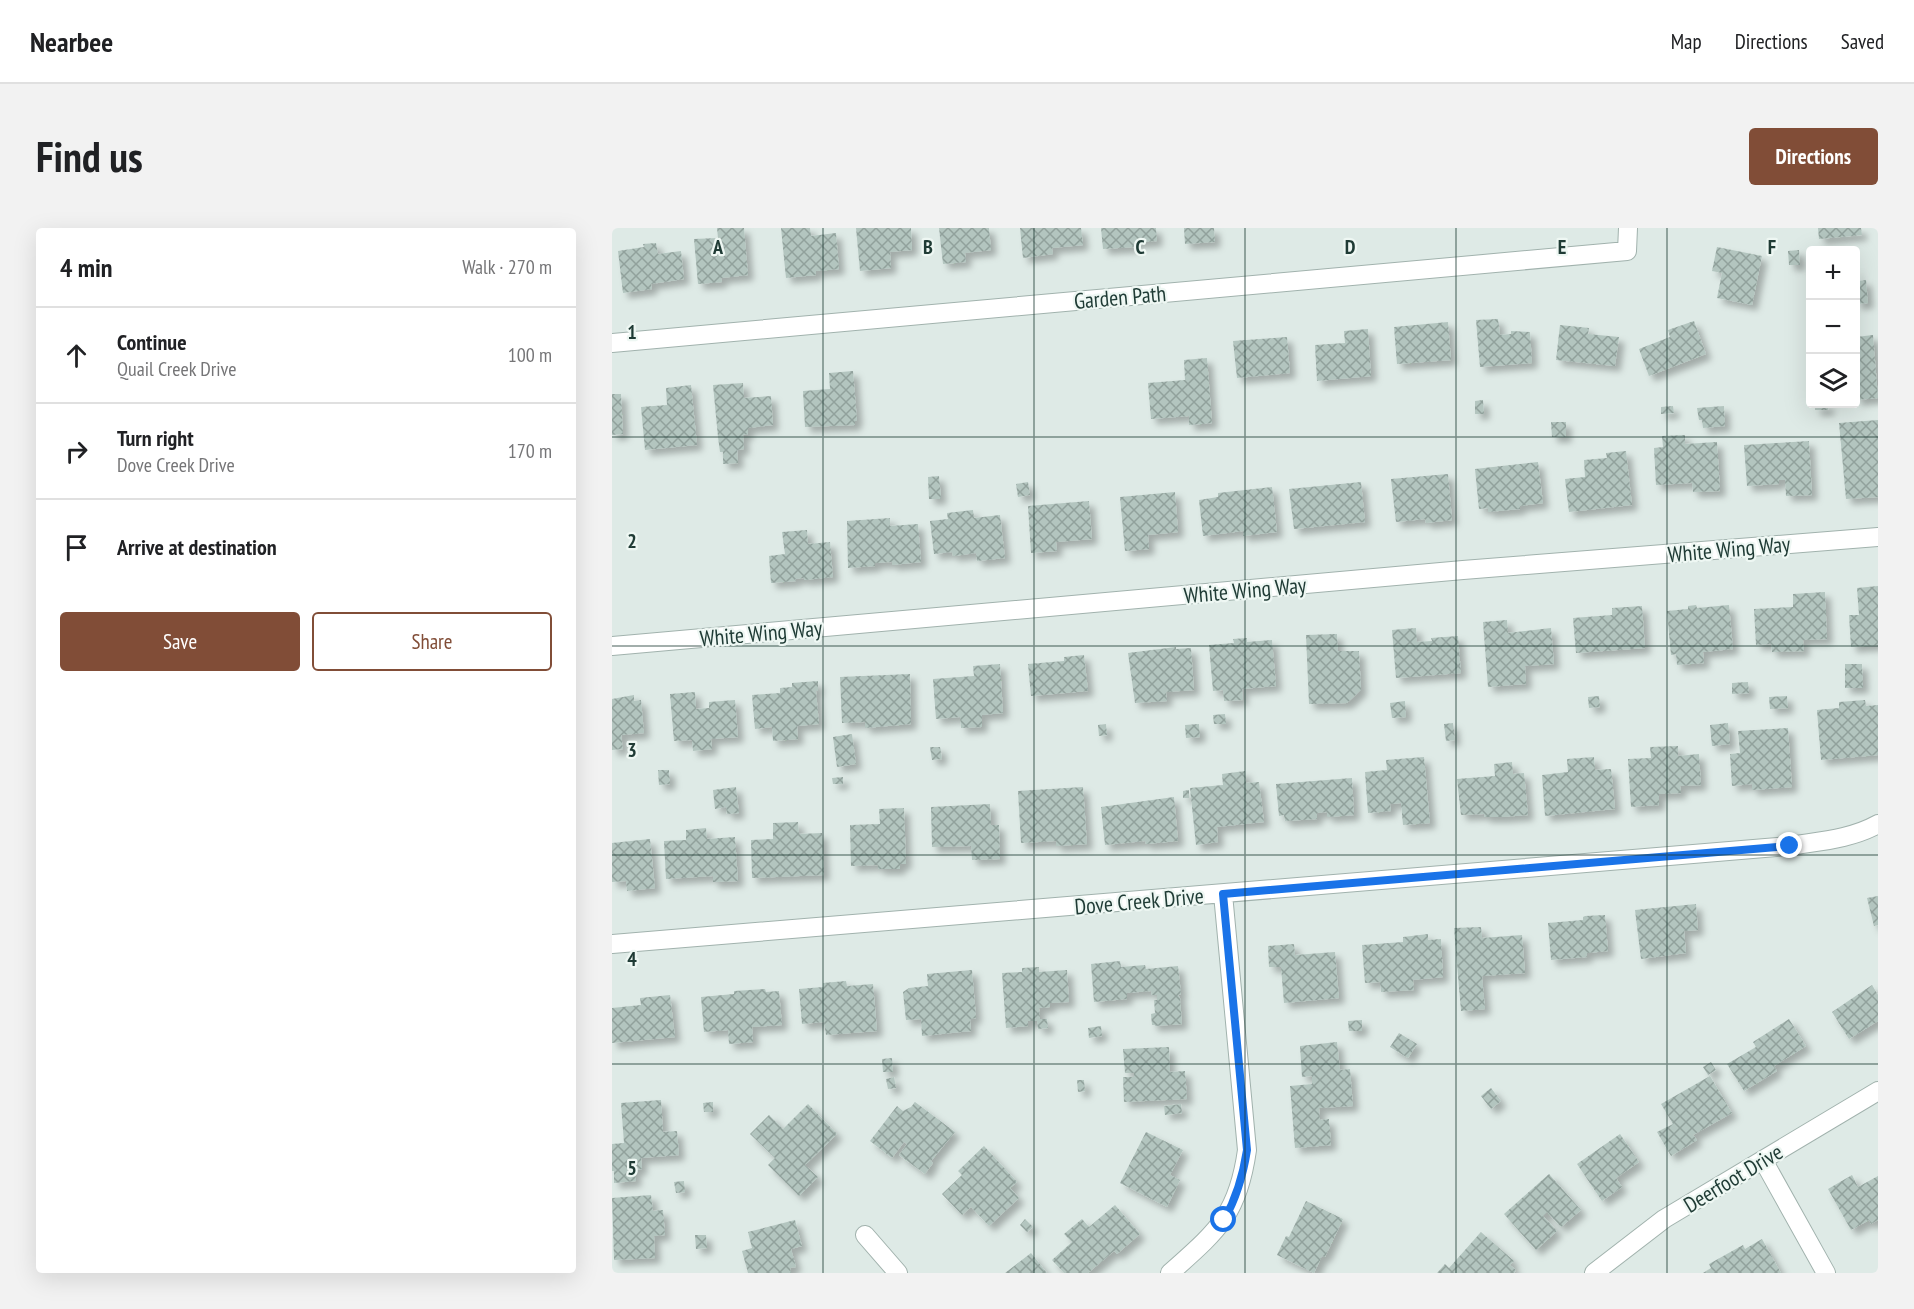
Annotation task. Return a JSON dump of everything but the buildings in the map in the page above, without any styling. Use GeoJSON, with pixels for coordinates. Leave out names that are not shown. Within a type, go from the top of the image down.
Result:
{"type":"FeatureCollection","features":[{"type":"Feature","properties":{"kind":"street","name":"Garden Path"},"geometry":{"type":"LineString","coordinates":[[612,343],[1627,251],[1628,228]]}},
{"type":"Feature","properties":{"kind":"street","name":"White Wing Way"},"geometry":{"type":"LineString","coordinates":[[612,646],[1475,569],[1878,537]]}},
{"type":"Feature","properties":{"kind":"street","name":"Dove Creek Drive"},"geometry":{"type":"LineString","coordinates":[[612,944],[1790,846],[1842,838],[1878,824]]}},
{"type":"Feature","properties":{"kind":"street"},"geometry":{"type":"LineString","coordinates":[[1170,1273],[1211,1236],[1224,1220],[1234,1202],[1243,1176],[1247,1150],[1223,894]]}},
{"type":"Feature","properties":{"kind":"street","name":"Deerfoot Drive"},"geometry":{"type":"LineString","coordinates":[[1594,1273],[1664,1220],[1878,1091]]}},
{"type":"Feature","properties":{"kind":"street"},"geometry":{"type":"LineString","coordinates":[[1763,1160],[1826,1273]]}},
{"type":"Feature","properties":{"kind":"street"},"geometry":{"type":"LineString","coordinates":[[865,1235],[898,1273]]}},
{"type":"Feature","properties":{"kind":"route"},"geometry":{"type":"LineString","coordinates":[[1224,1220],[1234,1202],[1243,1176],[1247,1150],[1223,894],[1790,846]]}}]}
